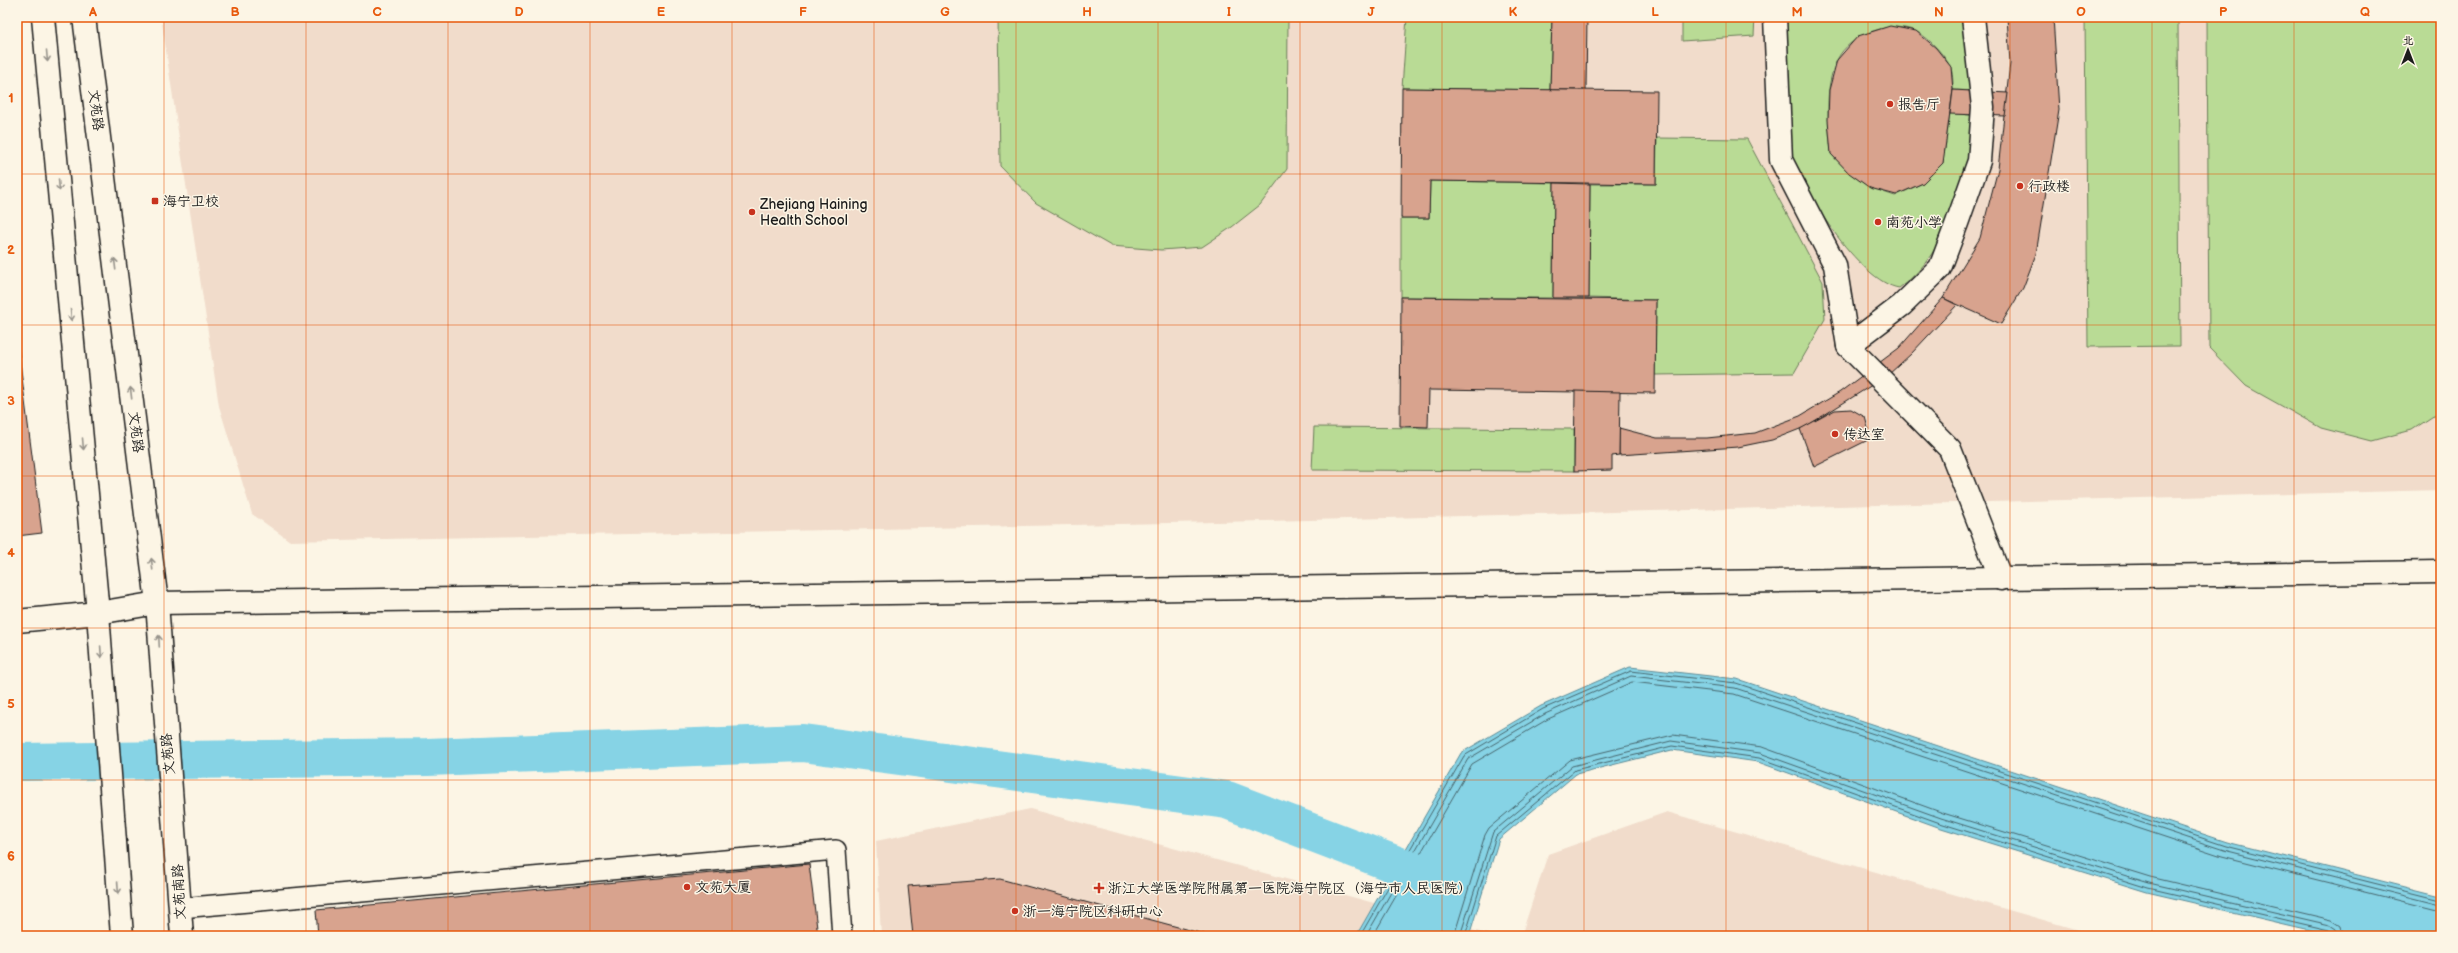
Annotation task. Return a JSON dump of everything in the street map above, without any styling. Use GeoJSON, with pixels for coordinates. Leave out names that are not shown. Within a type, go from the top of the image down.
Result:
{"type":"FeatureCollection","features":[{"type":"Feature","properties":{"kind":"street"},"geometry":{"type":"LineString","coordinates":[[43,17],[105,694],[122,936]]}},
{"type":"Feature","properties":{"kind":"street","name":"文苑路"},"geometry":{"type":"LineString","coordinates":[[84,17],[157,602],[161,680],[176,848]]}},
{"type":"Feature","properties":{"kind":"street"},"geometry":{"type":"LineString","coordinates":[[1775,17],[1781,160],[1835,265],[1848,346],[1950,449],[2002,579]]}},
{"type":"Feature","properties":{"kind":"street"},"geometry":{"type":"LineString","coordinates":[[1848,346],[1902,306],[1940,268],[1979,161],[1983,107],[1974,17]]}},
{"type":"Feature","properties":{"kind":"street"},"geometry":{"type":"LineString","coordinates":[[17,621],[98,613],[157,602],[2002,579],[2441,572]]}},
{"type":"Feature","properties":{"kind":"street","name":"文苑南路"},"geometry":{"type":"LineString","coordinates":[[176,848],[182,936]]}},
{"type":"Feature","properties":{"kind":"lane"},"geometry":{"type":"LineString","coordinates":[[180,908],[836,850],[842,936]]}},
{"type":"Feature","properties":{"kind":"shaded area"},"geometry":{"type":"Polygon","coordinates":[[[161,17],[2441,17],[2441,490],[1310,520],[290,541],[252,514],[219,406],[161,17]]]}},
{"type":"Feature","properties":{"kind":"shaded area","name":"浙江大学医学院附属第一医院海宁院区（海宁市人民医院）"},"geometry":{"type":"Polygon","coordinates":[[[1030,809],[1495,936],[881,936],[876,841],[1030,809]]]}},
{"type":"Feature","properties":{"kind":"shaded area"},"geometry":{"type":"Polygon","coordinates":[[[1667,812],[2099,936],[1521,936],[1548,854],[1667,812]]]}},
{"type":"Feature","properties":{"kind":"green space"},"geometry":{"type":"Polygon","coordinates":[[[998,17],[1288,17],[1287,169],[1260,205],[1232,227],[1202,247],[1161,250],[1111,246],[1036,203],[1000,166],[998,17]]]}},
{"type":"Feature","properties":{"kind":"green space"},"geometry":{"type":"Polygon","coordinates":[[[1407,17],[1552,17],[1550,90],[1402,88],[1407,17]]]}},
{"type":"Feature","properties":{"kind":"green space"},"geometry":{"type":"Polygon","coordinates":[[[1682,17],[1755,17],[1754,36],[1682,41],[1682,17]]]}},
{"type":"Feature","properties":{"kind":"green space"},"geometry":{"type":"Polygon","coordinates":[[[1787,17],[1962,17],[1977,91],[1953,90],[1951,68],[1944,57],[1928,39],[1909,29],[1897,27],[1873,31],[1861,36],[1851,43],[1837,60],[1830,83],[1828,95],[1828,119],[1831,154],[1860,180],[1895,196],[1923,183],[1943,163],[1950,113],[1978,116],[1953,210],[1943,233],[1932,254],[1917,273],[1899,288],[1883,282],[1850,252],[1818,209],[1796,167],[1791,151],[1790,141],[1787,17]]]}},
{"type":"Feature","properties":{"kind":"green space"},"geometry":{"type":"Polygon","coordinates":[[[2085,17],[2178,17],[2180,346],[2088,347],[2085,17]]]}},
{"type":"Feature","properties":{"kind":"green space"},"geometry":{"type":"Polygon","coordinates":[[[2207,17],[2441,17],[2441,411],[2412,430],[2371,441],[2321,428],[2246,386],[2209,348],[2207,17]]]}},
{"type":"Feature","properties":{"kind":"green space"},"geometry":{"type":"Polygon","coordinates":[[[1657,138],[1747,139],[1823,282],[1825,319],[1794,373],[1655,375],[1656,300],[1589,298],[1590,184],[1656,184],[1657,138]]]}},
{"type":"Feature","properties":{"kind":"green space"},"geometry":{"type":"Polygon","coordinates":[[[1430,181],[1554,183],[1553,298],[1401,297],[1401,218],[1429,218],[1430,181]]]}},
{"type":"Feature","properties":{"kind":"green space"},"geometry":{"type":"Polygon","coordinates":[[[1314,427],[1574,429],[1574,471],[1312,470],[1314,427]]]}},
{"type":"Feature","properties":{"kind":"water"},"geometry":{"type":"Polygon","coordinates":[[[1630,667],[1737,679],[2227,842],[2441,896],[2441,936],[2336,936],[2147,892],[1938,827],[1758,762],[1672,750],[1576,774],[1499,839],[1469,936],[1356,936],[1461,753],[1541,706],[1630,667]]]}},
{"type":"Feature","properties":{"kind":"building"},"geometry":{"type":"Polygon","coordinates":[[[1552,17],[1587,17],[1586,90],[1550,90],[1552,17]]]}},
{"type":"Feature","properties":{"kind":"building","name":"行政楼"},"geometry":{"type":"Polygon","coordinates":[[[2007,17],[2053,17],[2059,110],[2036,254],[2023,288],[2001,324],[1943,298],[1980,238],[1998,169],[2010,63],[2007,17]]]}},
{"type":"Feature","properties":{"kind":"building","name":"报告厅"},"geometry":{"type":"Polygon","coordinates":[[[1890,26],[1916,31],[1936,48],[1951,67],[1953,90],[1943,163],[1923,183],[1896,195],[1870,188],[1849,173],[1831,154],[1828,120],[1829,90],[1837,60],[1858,36],[1890,26]]]}},
{"type":"Feature","properties":{"kind":"building"},"geometry":{"type":"Polygon","coordinates":[[[1402,88],[1657,91],[1656,184],[1430,181],[1429,218],[1401,218],[1402,88]]]}},
{"type":"Feature","properties":{"kind":"building"},"geometry":{"type":"Polygon","coordinates":[[[1953,90],[2008,93],[2005,116],[1950,114],[1953,90]]]}},
{"type":"Feature","properties":{"kind":"building"},"geometry":{"type":"Polygon","coordinates":[[[1554,183],[1590,184],[1589,298],[1553,298],[1554,183]]]}},
{"type":"Feature","properties":{"kind":"building"},"geometry":{"type":"Polygon","coordinates":[[[1401,297],[1656,300],[1655,393],[1429,390],[1428,427],[1400,426],[1401,297]]]}},
{"type":"Feature","properties":{"kind":"building"},"geometry":{"type":"Polygon","coordinates":[[[1943,298],[1957,305],[1911,354],[1888,375],[1805,427],[1772,440],[1738,447],[1619,455],[1619,428],[1657,438],[1707,438],[1755,433],[1800,416],[1840,392],[1899,348],[1943,298]]]}},
{"type":"Feature","properties":{"kind":"building"},"geometry":{"type":"Polygon","coordinates":[[[17,339],[42,533],[17,536],[17,339]]]}},
{"type":"Feature","properties":{"kind":"building"},"geometry":{"type":"Polygon","coordinates":[[[1575,391],[1620,392],[1619,455],[1612,456],[1612,470],[1574,471],[1575,391]]]}},
{"type":"Feature","properties":{"kind":"building","name":"传达室"},"geometry":{"type":"Polygon","coordinates":[[[1851,409],[1865,417],[1868,428],[1868,440],[1814,467],[1800,429],[1835,410],[1851,409]]]}},
{"type":"Feature","properties":{"kind":"building","name":"文苑大厦"},"geometry":{"type":"Polygon","coordinates":[[[809,864],[818,936],[318,936],[316,910],[809,864]]]}},
{"type":"Feature","properties":{"kind":"building","name":"浙一海宁院区科研中心"},"geometry":{"type":"Polygon","coordinates":[[[1000,879],[1211,936],[913,936],[908,886],[1000,879]]]}},
{"type":"Feature","properties":{"kind":"waterway"},"geometry":{"type":"LineString","coordinates":[[17,762],[427,757],[803,743],[1227,800],[1426,876]]}},
{"type":"Feature","properties":{"kind":"place","name":"报告厅"},"geometry":{"type":"Point","coordinates":[1890,104]}},
{"type":"Feature","properties":{"kind":"place","name":"行政楼"},"geometry":{"type":"Point","coordinates":[2020,186]}},
{"type":"Feature","properties":{"kind":"place","name":"海宁卫校"},"geometry":{"type":"Point","coordinates":[155,201]}},
{"type":"Feature","properties":{"kind":"place","name":"Zhejiang Haining Health School"},"geometry":{"type":"Point","coordinates":[752,212]}},
{"type":"Feature","properties":{"kind":"place","name":"南苑小学"},"geometry":{"type":"Point","coordinates":[1878,222]}},
{"type":"Feature","properties":{"kind":"place","name":"传达室"},"geometry":{"type":"Point","coordinates":[1835,434]}},
{"type":"Feature","properties":{"kind":"place","name":"文苑大厦"},"geometry":{"type":"Point","coordinates":[687,887]}},
{"type":"Feature","properties":{"kind":"place","name":"浙江大学医学院附属第一医院海宁院区（海宁市人民医院）"},"geometry":{"type":"Point","coordinates":[1099,888]}},
{"type":"Feature","properties":{"kind":"place","name":"浙一海宁院区科研中心"},"geometry":{"type":"Point","coordinates":[1015,911]}}]}
